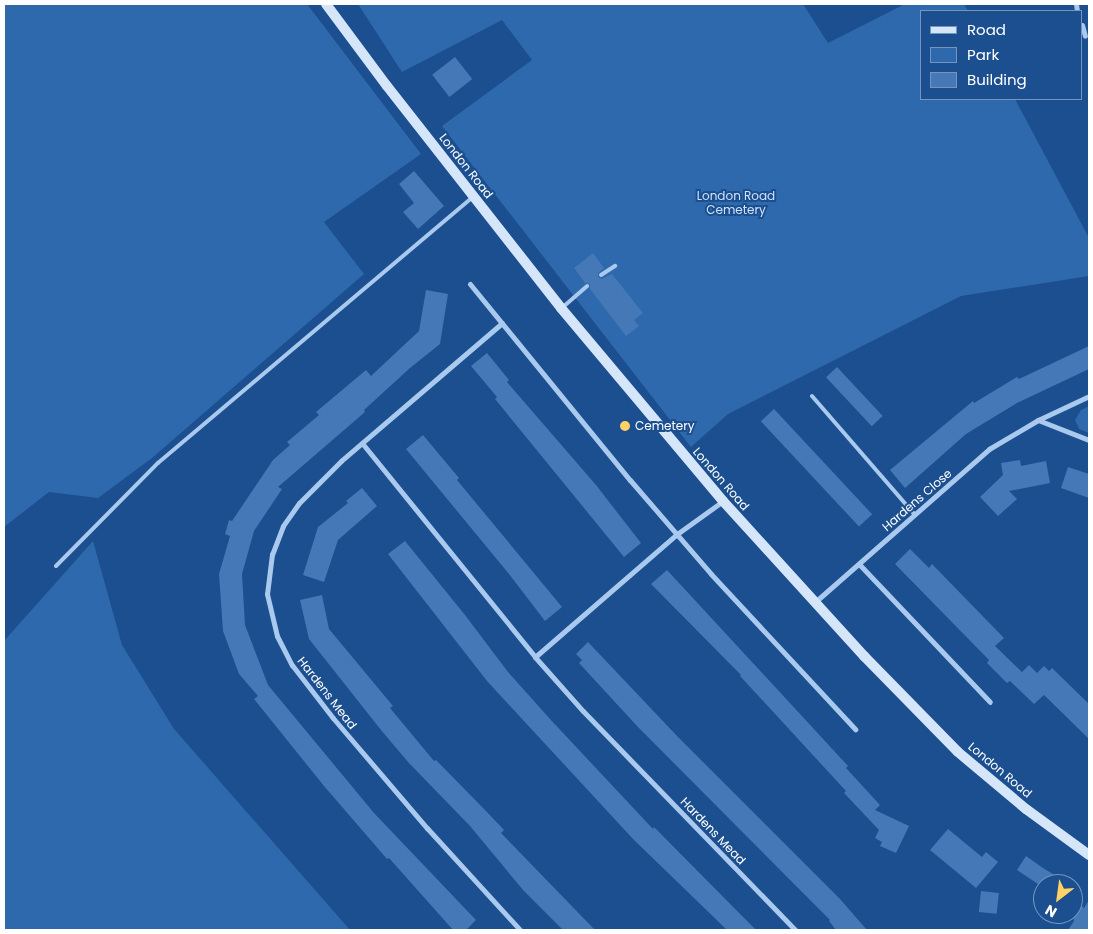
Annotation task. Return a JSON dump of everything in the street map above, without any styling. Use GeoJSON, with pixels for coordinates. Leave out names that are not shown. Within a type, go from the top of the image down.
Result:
{"type":"FeatureCollection","features":[{"type":"Feature","properties":{"kind":"street","name":"London Road"},"geometry":{"type":"LineString","coordinates":[[326,4],[387,86],[561,308],[724,501],[815,603],[917,711],[979,771],[1089,856]]}},
{"type":"Feature","properties":{"kind":"street"},"geometry":{"type":"LineString","coordinates":[[1083,29],[1085,36]]}},
{"type":"Feature","properties":{"kind":"street"},"geometry":{"type":"LineString","coordinates":[[470,284],[711,574],[855,729]]}},
{"type":"Feature","properties":{"kind":"street","name":"Hardens Mead"},"geometry":{"type":"LineString","coordinates":[[502,323],[362,443],[299,503],[277,538],[267,581],[269,608],[275,630],[292,665],[333,718],[426,828],[520,930]]}},
{"type":"Feature","properties":{"kind":"street","name":"Hardens Close"},"geometry":{"type":"LineString","coordinates":[[815,603],[989,449],[1038,420],[1089,396]]}},
{"type":"Feature","properties":{"kind":"street"},"geometry":{"type":"LineString","coordinates":[[1038,420],[1089,440]]}},
{"type":"Feature","properties":{"kind":"street","name":"Hardens Mead"},"geometry":{"type":"LineString","coordinates":[[362,443],[535,656],[590,718],[795,930]]}},
{"type":"Feature","properties":{"kind":"street"},"geometry":{"type":"LineString","coordinates":[[535,656],[677,534],[724,501]]}},
{"type":"Feature","properties":{"kind":"street"},"geometry":{"type":"LineString","coordinates":[[859,564],[990,702]]}},
{"type":"Feature","properties":{"kind":"lane"},"geometry":{"type":"LineString","coordinates":[[56,566],[158,463],[474,196]]}},
{"type":"Feature","properties":{"kind":"lane"},"geometry":{"type":"LineString","coordinates":[[601,275],[615,266]]}},
{"type":"Feature","properties":{"kind":"lane"},"geometry":{"type":"LineString","coordinates":[[561,308],[588,286]]}},
{"type":"Feature","properties":{"kind":"lane"},"geometry":{"type":"LineString","coordinates":[[812,396],[915,515]]}},
{"type":"Feature","properties":{"kind":"green space"},"geometry":{"type":"Polygon","coordinates":[[[4,4],[307,4],[421,154],[324,222],[364,274],[152,458],[98,498],[49,492],[4,527],[4,4]]]}},
{"type":"Feature","properties":{"kind":"green space","name":"London Road Cemetery"},"geometry":{"type":"Polygon","coordinates":[[[358,4],[803,4],[828,43],[905,4],[964,4],[967,10],[920,10],[920,100],[1016,100],[1089,238],[1089,276],[961,296],[728,414],[691,447],[442,126],[532,60],[502,20],[402,72],[358,4]]]}},
{"type":"Feature","properties":{"kind":"green space"},"geometry":{"type":"Polygon","coordinates":[[[1089,406],[1089,433],[1079,429],[1075,420],[1081,410],[1089,406]]]}},
{"type":"Feature","properties":{"kind":"green space"},"geometry":{"type":"Polygon","coordinates":[[[93,541],[122,645],[174,729],[350,930],[4,930],[4,641],[93,541]]]}},
{"type":"Feature","properties":{"kind":"building"},"geometry":{"type":"Polygon","coordinates":[[[455,57],[472,79],[449,97],[432,75],[455,57]]]}},
{"type":"Feature","properties":{"kind":"building"},"geometry":{"type":"Polygon","coordinates":[[[414,171],[444,206],[418,229],[403,212],[414,203],[399,184],[414,171]]]}},
{"type":"Feature","properties":{"kind":"building"},"geometry":{"type":"Polygon","coordinates":[[[593,253],[604,268],[598,273],[598,277],[602,279],[612,274],[643,313],[634,320],[639,326],[626,336],[590,289],[590,284],[585,283],[574,268],[593,253]]]}},
{"type":"Feature","properties":{"kind":"building"},"geometry":{"type":"Polygon","coordinates":[[[426,290],[448,294],[440,344],[410,368],[364,410],[365,412],[278,487],[282,489],[254,531],[242,574],[245,625],[268,685],[374,813],[476,920],[466,930],[453,930],[389,858],[387,859],[324,786],[254,699],[258,696],[239,674],[223,631],[219,574],[230,536],[225,534],[229,520],[232,521],[273,460],[290,445],[287,442],[319,415],[316,412],[366,370],[371,376],[419,331],[426,290]]]}},
{"type":"Feature","properties":{"kind":"building"},"geometry":{"type":"Polygon","coordinates":[[[1089,346],[1089,369],[1017,403],[966,434],[905,488],[890,470],[973,401],[974,403],[1017,377],[1019,379],[1089,346]]]}},
{"type":"Feature","properties":{"kind":"building"},"geometry":{"type":"Polygon","coordinates":[[[487,353],[509,380],[507,382],[596,485],[641,543],[624,557],[495,399],[497,397],[471,366],[487,353]]]}},
{"type":"Feature","properties":{"kind":"building"},"geometry":{"type":"Polygon","coordinates":[[[837,367],[883,416],[872,426],[826,377],[837,367]]]}},
{"type":"Feature","properties":{"kind":"building"},"geometry":{"type":"Polygon","coordinates":[[[774,409],[872,514],[859,527],[761,421],[774,409]]]}},
{"type":"Feature","properties":{"kind":"building"},"geometry":{"type":"Polygon","coordinates":[[[423,435],[459,478],[457,480],[562,607],[545,621],[509,574],[406,449],[423,435]]]}},
{"type":"Feature","properties":{"kind":"building"},"geometry":{"type":"Polygon","coordinates":[[[1020,460],[1021,466],[1046,461],[1050,483],[1009,491],[1017,499],[998,516],[980,497],[1003,475],[1001,463],[1020,460]]]}},
{"type":"Feature","properties":{"kind":"building"},"geometry":{"type":"Polygon","coordinates":[[[1068,467],[1089,474],[1089,498],[1061,488],[1068,467]]]}},
{"type":"Feature","properties":{"kind":"building"},"geometry":{"type":"Polygon","coordinates":[[[362,488],[377,506],[338,540],[324,582],[303,575],[318,527],[348,503],[346,501],[362,488]]]}},
{"type":"Feature","properties":{"kind":"building"},"geometry":{"type":"Polygon","coordinates":[[[405,541],[508,672],[550,719],[653,829],[654,827],[756,930],[727,930],[633,839],[487,681],[388,554],[405,541]]]}},
{"type":"Feature","properties":{"kind":"building"},"geometry":{"type":"Polygon","coordinates":[[[910,549],[929,568],[932,564],[1004,638],[995,646],[1022,672],[1029,665],[1037,673],[1044,666],[1049,671],[1052,668],[1089,704],[1089,739],[1044,695],[1034,704],[1010,681],[1007,683],[987,663],[989,660],[895,564],[910,549]]]}},
{"type":"Feature","properties":{"kind":"building"},"geometry":{"type":"Polygon","coordinates":[[[667,570],[848,766],[846,768],[880,805],[875,810],[909,826],[896,853],[880,846],[882,842],[875,838],[879,830],[844,793],[846,791],[741,675],[651,584],[667,570]]]}},
{"type":"Feature","properties":{"kind":"building"},"geometry":{"type":"Polygon","coordinates":[[[322,595],[329,629],[393,706],[390,708],[434,761],[436,760],[486,811],[504,830],[501,833],[595,930],[563,930],[523,890],[470,826],[408,762],[381,730],[309,639],[300,600],[322,595]]]}},
{"type":"Feature","properties":{"kind":"building"},"geometry":{"type":"Polygon","coordinates":[[[588,642],[678,737],[840,899],[867,930],[836,930],[830,920],[637,726],[579,663],[582,660],[576,654],[588,642]]]}},
{"type":"Feature","properties":{"kind":"building"},"geometry":{"type":"Polygon","coordinates":[[[948,829],[982,857],[986,852],[998,862],[976,888],[930,850],[948,829]]]}},
{"type":"Feature","properties":{"kind":"building"},"geometry":{"type":"Polygon","coordinates":[[[1026,856],[1053,874],[1033,874],[1033,881],[1017,870],[1026,856]]]}},
{"type":"Feature","properties":{"kind":"building"},"geometry":{"type":"Polygon","coordinates":[[[981,891],[999,893],[997,914],[979,912],[981,891]]]}},
{"type":"Feature","properties":{"kind":"building"},"geometry":{"type":"Polygon","coordinates":[[[1089,900],[1089,930],[1068,930],[1072,924],[1083,924],[1083,907],[1089,900]]]}},
{"type":"Feature","properties":{"kind":"place","name":"Cemetery"},"geometry":{"type":"Point","coordinates":[625,426]}}]}
